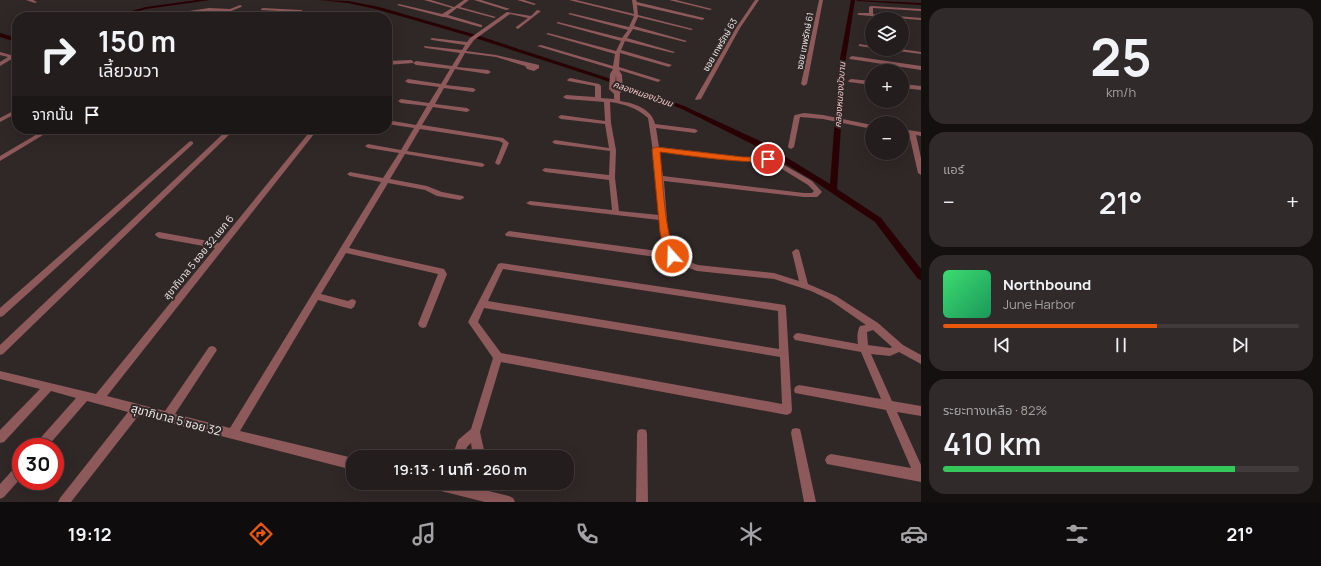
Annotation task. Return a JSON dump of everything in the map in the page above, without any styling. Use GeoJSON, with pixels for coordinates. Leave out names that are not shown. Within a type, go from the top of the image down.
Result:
{"type":"FeatureCollection","features":[{"type":"Feature","properties":{"kind":"street"},"geometry":{"type":"LineString","coordinates":[[28,0],[35,2]]}},
{"type":"Feature","properties":{"kind":"street"},"geometry":{"type":"LineString","coordinates":[[426,0],[494,17]]}},
{"type":"Feature","properties":{"kind":"street"},"geometry":{"type":"LineString","coordinates":[[444,15],[467,0]]}},
{"type":"Feature","properties":{"kind":"street"},"geometry":{"type":"LineString","coordinates":[[476,0],[508,9]]}},
{"type":"Feature","properties":{"kind":"street"},"geometry":{"type":"LineString","coordinates":[[519,0],[534,4]]}},
{"type":"Feature","properties":{"kind":"street"},"geometry":{"type":"LineString","coordinates":[[571,0],[691,29]]}},
{"type":"Feature","properties":{"kind":"street"},"geometry":{"type":"LineString","coordinates":[[628,0],[702,19]]}},
{"type":"Feature","properties":{"kind":"street"},"geometry":{"type":"LineString","coordinates":[[671,0],[710,9]]}},
{"type":"Feature","properties":{"kind":"street","name":"ซอย เทพรักษ์ 63"},"geometry":{"type":"LineString","coordinates":[[698,99],[738,28],[757,0]]}},
{"type":"Feature","properties":{"kind":"street","name":"ซอย เทพรักษ์ 61"},"geometry":{"type":"LineString","coordinates":[[804,84],[821,0]]}},
{"type":"Feature","properties":{"kind":"street"},"geometry":{"type":"LineString","coordinates":[[617,93],[612,89],[612,79],[616,69],[618,52],[636,16],[634,2]]}},
{"type":"Feature","properties":{"kind":"street"},"geometry":{"type":"LineString","coordinates":[[399,5],[440,16],[444,15],[480,26]]}},
{"type":"Feature","properties":{"kind":"street"},"geometry":{"type":"LineString","coordinates":[[226,12],[240,6]]}},
{"type":"Feature","properties":{"kind":"street"},"geometry":{"type":"LineString","coordinates":[[871,12],[870,7],[921,10]]}},
{"type":"Feature","properties":{"kind":"street"},"geometry":{"type":"LineString","coordinates":[[188,12],[209,9],[231,10]]}},
{"type":"Feature","properties":{"kind":"street"},"geometry":{"type":"LineString","coordinates":[[263,9],[301,11],[300,12]]}},
{"type":"Feature","properties":{"kind":"street"},"geometry":{"type":"LineString","coordinates":[[518,28],[539,10]]}},
{"type":"Feature","properties":{"kind":"street"},"geometry":{"type":"LineString","coordinates":[[232,434],[473,39],[510,13],[531,17]]}},
{"type":"Feature","properties":{"kind":"street"},"geometry":{"type":"LineString","coordinates":[[570,14],[685,41]]}},
{"type":"Feature","properties":{"kind":"street"},"geometry":{"type":"LineString","coordinates":[[859,14],[865,14]]}},
{"type":"Feature","properties":{"kind":"street"},"geometry":{"type":"LineString","coordinates":[[909,18],[921,19]]}},
{"type":"Feature","properties":{"kind":"street"},"geometry":{"type":"LineString","coordinates":[[558,24],[673,52]]}},
{"type":"Feature","properties":{"kind":"street"},"geometry":{"type":"LineString","coordinates":[[548,34],[669,65]]}},
{"type":"Feature","properties":{"kind":"street"},"geometry":{"type":"LineString","coordinates":[[432,40],[473,39]]}},
{"type":"Feature","properties":{"kind":"street"},"geometry":{"type":"LineString","coordinates":[[861,45],[865,46]]}},
{"type":"Feature","properties":{"kind":"street"},"geometry":{"type":"LineString","coordinates":[[539,46],[658,80]]}},
{"type":"Feature","properties":{"kind":"street"},"geometry":{"type":"LineString","coordinates":[[426,47],[496,56],[528,65]]}},
{"type":"Feature","properties":{"kind":"street"},"geometry":{"type":"LineString","coordinates":[[909,52],[919,53],[921,59]]}},
{"type":"Feature","properties":{"kind":"street"},"geometry":{"type":"LineString","coordinates":[[0,53],[12,57],[0,64]]}},
{"type":"Feature","properties":{"kind":"street"},"geometry":{"type":"LineString","coordinates":[[852,58],[921,68]]}},
{"type":"Feature","properties":{"kind":"street"},"geometry":{"type":"LineString","coordinates":[[392,63],[414,63],[488,72]]}},
{"type":"Feature","properties":{"kind":"street"},"geometry":{"type":"LineString","coordinates":[[616,69],[620,75],[620,90],[617,93],[617,102]]}},
{"type":"Feature","properties":{"kind":"street"},"geometry":{"type":"LineString","coordinates":[[570,80],[597,85],[598,100]]}},
{"type":"Feature","properties":{"kind":"street"},"geometry":{"type":"LineString","coordinates":[[408,81],[472,90]]}},
{"type":"Feature","properties":{"kind":"street"},"geometry":{"type":"LineString","coordinates":[[851,81],[865,82]]}},
{"type":"Feature","properties":{"kind":"street"},"geometry":{"type":"LineString","coordinates":[[909,87],[921,88]]}},
{"type":"Feature","properties":{"kind":"street"},"geometry":{"type":"LineString","coordinates":[[566,97],[617,102],[646,112],[651,118],[660,178],[662,218],[668,250],[672,256],[684,264],[697,268],[774,276],[804,285],[833,298],[875,326],[900,348],[921,360]]}},
{"type":"Feature","properties":{"kind":"street"},"geometry":{"type":"LineString","coordinates":[[400,101],[467,110]]}},
{"type":"Feature","properties":{"kind":"street"},"geometry":{"type":"LineString","coordinates":[[607,101],[608,123],[613,150],[612,178],[616,213]]}},
{"type":"Feature","properties":{"kind":"street"},"geometry":{"type":"LineString","coordinates":[[0,120],[12,114]]}},
{"type":"Feature","properties":{"kind":"street"},"geometry":{"type":"LineString","coordinates":[[791,147],[797,116],[802,115],[820,117],[865,126]]}},
{"type":"Feature","properties":{"kind":"street"},"geometry":{"type":"LineString","coordinates":[[561,117],[608,123]]}},
{"type":"Feature","properties":{"kind":"street"},"geometry":{"type":"LineString","coordinates":[[392,123],[501,139],[506,143],[498,163]]}},
{"type":"Feature","properties":{"kind":"street"},"geometry":{"type":"LineString","coordinates":[[653,126],[695,131]]}},
{"type":"Feature","properties":{"kind":"street"},"geometry":{"type":"LineString","coordinates":[[909,132],[921,134]]}},
{"type":"Feature","properties":{"kind":"street"},"geometry":{"type":"LineString","coordinates":[[912,133],[921,173]]}},
{"type":"Feature","properties":{"kind":"street"},"geometry":{"type":"LineString","coordinates":[[0,158],[41,134]]}},
{"type":"Feature","properties":{"kind":"street"},"geometry":{"type":"LineString","coordinates":[[0,351],[227,134]]}},
{"type":"Feature","properties":{"kind":"street","name":"สุขาภิบาล 5 ซอย 32 แยก 6"},"geometry":{"type":"LineString","coordinates":[[99,398],[311,134]]}},
{"type":"Feature","properties":{"kind":"street"},"geometry":{"type":"LineString","coordinates":[[555,142],[613,150]]}},
{"type":"Feature","properties":{"kind":"street"},"geometry":{"type":"LineString","coordinates":[[0,314],[191,143]]}},
{"type":"Feature","properties":{"kind":"street"},"geometry":{"type":"LineString","coordinates":[[368,146],[482,166]]}},
{"type":"Feature","properties":{"kind":"street"},"geometry":{"type":"LineString","coordinates":[[656,149],[743,159],[770,159],[810,183],[818,192],[814,195],[804,195],[660,178]]}},
{"type":"Feature","properties":{"kind":"street"},"geometry":{"type":"LineString","coordinates":[[546,170],[612,178]]}},
{"type":"Feature","properties":{"kind":"street"},"geometry":{"type":"LineString","coordinates":[[350,174],[427,188],[440,194],[460,198]]}},
{"type":"Feature","properties":{"kind":"street"},"geometry":{"type":"LineString","coordinates":[[530,203],[662,218]]}},
{"type":"Feature","properties":{"kind":"street"},"geometry":{"type":"LineString","coordinates":[[509,234],[672,256]]}},
{"type":"Feature","properties":{"kind":"street"},"geometry":{"type":"LineString","coordinates":[[159,235],[221,246]]}},
{"type":"Feature","properties":{"kind":"street"},"geometry":{"type":"LineString","coordinates":[[344,250],[441,271],[443,274],[424,324]]}},
{"type":"Feature","properties":{"kind":"street"},"geometry":{"type":"LineString","coordinates":[[796,252],[804,285]]}},
{"type":"Feature","properties":{"kind":"street"},"geometry":{"type":"LineString","coordinates":[[501,266],[782,308],[787,410],[498,358],[473,322],[482,304],[501,266]]}},
{"type":"Feature","properties":{"kind":"street"},"geometry":{"type":"LineString","coordinates":[[316,296],[351,305],[352,302]]}},
{"type":"Feature","properties":{"kind":"street"},"geometry":{"type":"LineString","coordinates":[[482,304],[784,354]]}},
{"type":"Feature","properties":{"kind":"street"},"geometry":{"type":"LineString","coordinates":[[875,326],[863,329],[862,338],[864,348],[920,476]]}},
{"type":"Feature","properties":{"kind":"street"},"geometry":{"type":"LineString","coordinates":[[798,337],[890,352],[900,348]]}},
{"type":"Feature","properties":{"kind":"street"},"geometry":{"type":"LineString","coordinates":[[167,417],[212,350]]}},
{"type":"Feature","properties":{"kind":"street"},"geometry":{"type":"LineString","coordinates":[[478,450],[475,432],[498,358]]}},
{"type":"Feature","properties":{"kind":"street","name":"สุขาภิบาล 5 ซอย 32"},"geometry":{"type":"LineString","coordinates":[[0,375],[99,398],[232,434],[346,462]]}},
{"type":"Feature","properties":{"kind":"street"},"geometry":{"type":"LineString","coordinates":[[0,438],[49,386]]}},
{"type":"Feature","properties":{"kind":"street"},"geometry":{"type":"LineString","coordinates":[[799,390],[921,411]]}},
{"type":"Feature","properties":{"kind":"street"},"geometry":{"type":"LineString","coordinates":[[48,438],[85,395]]}},
{"type":"Feature","properties":{"kind":"street"},"geometry":{"type":"LineString","coordinates":[[64,502],[137,409]]}},
{"type":"Feature","properties":{"kind":"street"},"geometry":{"type":"LineString","coordinates":[[460,450],[462,444],[475,432]]}},
{"type":"Feature","properties":{"kind":"street"},"geometry":{"type":"LineString","coordinates":[[796,432],[810,502]]}},
{"type":"Feature","properties":{"kind":"street"},"geometry":{"type":"LineString","coordinates":[[642,434],[642,502]]}},
{"type":"Feature","properties":{"kind":"street"},"geometry":{"type":"LineString","coordinates":[[831,460],[920,476]]}},
{"type":"Feature","properties":{"kind":"street"},"geometry":{"type":"LineString","coordinates":[[0,493],[12,479]]}},
{"type":"Feature","properties":{"kind":"street"},"geometry":{"type":"LineString","coordinates":[[476,490],[509,502]]}},
{"type":"Feature","properties":{"kind":"waterway","name":"คลองหนองบัวมน"},"geometry":{"type":"LineString","coordinates":[[130,12],[146,8],[208,0]]}},
{"type":"Feature","properties":{"kind":"waterway","name":"คลองหนองบัวมน"},"geometry":{"type":"LineString","coordinates":[[320,0],[348,2],[391,12]]}},
{"type":"Feature","properties":{"kind":"waterway","name":"คลองหนองบัวบาน"},"geometry":{"type":"LineString","coordinates":[[833,190],[842,64],[853,0]]}},
{"type":"Feature","properties":{"kind":"waterway","name":"คลองหนองบัวบาน"},"geometry":{"type":"LineString","coordinates":[[858,0],[921,4]]}},
{"type":"Feature","properties":{"kind":"waterway","name":"คลองหนองบัวมน"},"geometry":{"type":"LineString","coordinates":[[392,12],[471,35],[603,78],[682,107],[755,142],[833,190]]}},
{"type":"Feature","properties":{"kind":"waterway","name":"คลองหนองบัวมน"},"geometry":{"type":"LineString","coordinates":[[0,35],[12,39]]}},
{"type":"Feature","properties":{"kind":"waterway","name":"คลองหนองบัวมน"},"geometry":{"type":"LineString","coordinates":[[833,190],[878,220],[921,276]]}},
{"type":"Feature","properties":{"kind":"route"},"geometry":{"type":"LineString","coordinates":[[672,256],[668,250],[664,232],[656,149],[754,160],[768,159]]}}]}
